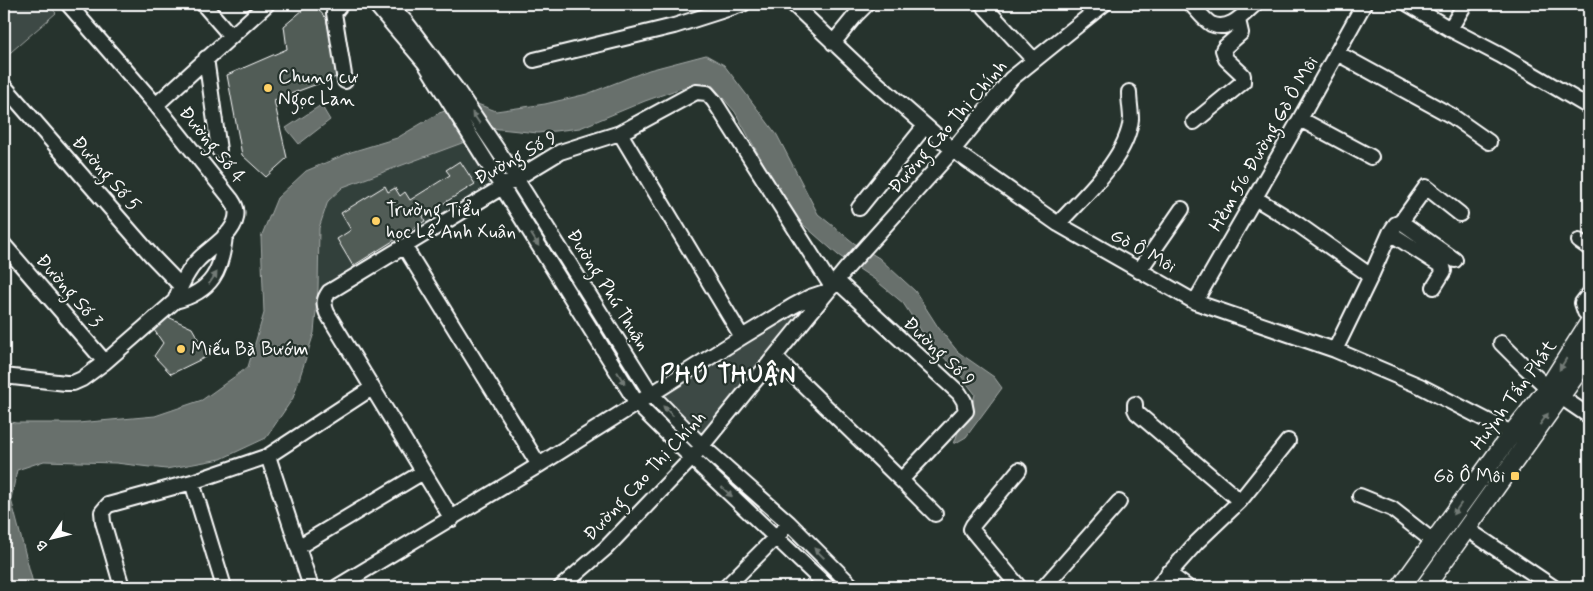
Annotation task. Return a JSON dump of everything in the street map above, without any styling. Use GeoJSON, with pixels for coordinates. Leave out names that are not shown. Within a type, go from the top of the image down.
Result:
{"type":"FeatureCollection","features":[{"type":"Feature","properties":{"kind":"main road","name":"Huỳnh Tấn Phát"},"geometry":{"type":"LineString","coordinates":[[1554,392],[1589,323]]}},
{"type":"Feature","properties":{"kind":"main road","name":"Huỳnh Tấn Phát"},"geometry":{"type":"LineString","coordinates":[[1401,587],[1434,542],[1520,437],[1554,392],[1589,356]]}},
{"type":"Feature","properties":{"kind":"main road","name":"Huỳnh Tấn Phát"},"geometry":{"type":"LineString","coordinates":[[1425,587],[1467,529],[1520,437]]}},
{"type":"Feature","properties":{"kind":"street"},"geometry":{"type":"LineString","coordinates":[[68,4],[156,105]]}},
{"type":"Feature","properties":{"kind":"street"},"geometry":{"type":"LineString","coordinates":[[204,4],[230,35]]}},
{"type":"Feature","properties":{"kind":"street","name":"Đường Số 4"},"geometry":{"type":"LineString","coordinates":[[175,301],[181,286],[197,261],[230,230],[236,220],[236,208],[231,198],[156,105],[230,35],[267,4]]}},
{"type":"Feature","properties":{"kind":"street"},"geometry":{"type":"LineString","coordinates":[[341,4],[334,13],[345,81]]}},
{"type":"Feature","properties":{"kind":"street"},"geometry":{"type":"LineString","coordinates":[[375,4],[452,93]]}},
{"type":"Feature","properties":{"kind":"street","name":"Đường Phú Thuận"},"geometry":{"type":"LineString","coordinates":[[388,4],[405,21],[452,93],[494,146],[652,395],[702,446],[789,523],[853,587]]}},
{"type":"Feature","properties":{"kind":"street"},"geometry":{"type":"LineString","coordinates":[[534,60],[674,26],[744,4]]}},
{"type":"Feature","properties":{"kind":"street","name":"Gò Ô Môi"},"geometry":{"type":"LineString","coordinates":[[793,4],[833,44],[953,150],[1058,224],[1195,302],[1335,350],[1420,386],[1520,437]]}},
{"type":"Feature","properties":{"kind":"street"},"geometry":{"type":"LineString","coordinates":[[833,44],[867,4]]}},
{"type":"Feature","properties":{"kind":"street"},"geometry":{"type":"LineString","coordinates":[[982,4],[1034,60]]}},
{"type":"Feature","properties":{"kind":"street","name":"Đường Cao Thị Chính"},"geometry":{"type":"LineString","coordinates":[[561,587],[606,548],[692,458],[832,286],[953,150],[1012,78],[1104,4]]}},
{"type":"Feature","properties":{"kind":"street"},"geometry":{"type":"LineString","coordinates":[[1192,4],[1210,23],[1219,26],[1230,25],[1255,4]]}},
{"type":"Feature","properties":{"kind":"street","name":"Hẻm 56 Đường Gò Ô Môi"},"geometry":{"type":"LineString","coordinates":[[1195,302],[1364,4]]}},
{"type":"Feature","properties":{"kind":"street"},"geometry":{"type":"LineString","coordinates":[[1408,4],[1589,107]]}},
{"type":"Feature","properties":{"kind":"street"},"geometry":{"type":"LineString","coordinates":[[1450,29],[1465,4]]}},
{"type":"Feature","properties":{"kind":"street"},"geometry":{"type":"LineString","coordinates":[[1194,122],[1243,82],[1243,75],[1226,59],[1223,50],[1242,33],[1238,20]]}},
{"type":"Feature","properties":{"kind":"street"},"geometry":{"type":"LineString","coordinates":[[1337,52],[1452,116],[1489,142]]}},
{"type":"Feature","properties":{"kind":"street"},"geometry":{"type":"LineString","coordinates":[[206,58],[219,150]]}},
{"type":"Feature","properties":{"kind":"street","name":"Đường Số 5"},"geometry":{"type":"LineString","coordinates":[[4,86],[152,256],[181,286]]}},
{"type":"Feature","properties":{"kind":"street","name":"Đường Số 9"},"geometry":{"type":"LineString","coordinates":[[452,518],[327,313],[324,307],[324,298],[329,292],[501,186],[560,152],[620,133],[696,92],[707,93],[714,102],[832,286],[959,393],[964,401],[966,411],[901,480]]}},
{"type":"Feature","properties":{"kind":"street"},"geometry":{"type":"LineString","coordinates":[[1058,224],[1111,164],[1123,144],[1130,120],[1129,92]]}},
{"type":"Feature","properties":{"kind":"street","name":"Đường Phú Thuận"},"geometry":{"type":"LineString","coordinates":[[452,93],[481,154],[638,404],[828,587]]}},
{"type":"Feature","properties":{"kind":"street"},"geometry":{"type":"LineString","coordinates":[[1300,119],[1371,157]]}},
{"type":"Feature","properties":{"kind":"street"},"geometry":{"type":"LineString","coordinates":[[859,208],[925,126]]}},
{"type":"Feature","properties":{"kind":"street"},"geometry":{"type":"LineString","coordinates":[[620,133],[742,337]]}},
{"type":"Feature","properties":{"kind":"street"},"geometry":{"type":"LineString","coordinates":[[1335,350],[1390,233],[1426,187],[1460,214]]}},
{"type":"Feature","properties":{"kind":"street"},"geometry":{"type":"LineString","coordinates":[[1255,198],[1299,225],[1371,276]]}},
{"type":"Feature","properties":{"kind":"street"},"geometry":{"type":"LineString","coordinates":[[1139,271],[1182,209]]}},
{"type":"Feature","properties":{"kind":"street"},"geometry":{"type":"LineString","coordinates":[[1400,222],[1455,260]]}},
{"type":"Feature","properties":{"kind":"street"},"geometry":{"type":"LineString","coordinates":[[1390,233],[1443,267],[1444,271],[1434,287]]}},
{"type":"Feature","properties":{"kind":"street","name":"Đường Số 4"},"geometry":{"type":"LineString","coordinates":[[4,376],[73,382],[82,379],[106,362],[175,301],[196,294],[206,287],[221,265],[225,235]]}},
{"type":"Feature","properties":{"kind":"street","name":"Đường Số 3"},"geometry":{"type":"LineString","coordinates":[[4,245],[106,362]]}},
{"type":"Feature","properties":{"kind":"street"},"geometry":{"type":"LineString","coordinates":[[404,246],[539,465]]}},
{"type":"Feature","properties":{"kind":"street"},"geometry":{"type":"LineString","coordinates":[[337,587],[638,404],[742,337],[832,286]]}},
{"type":"Feature","properties":{"kind":"street"},"geometry":{"type":"LineString","coordinates":[[1589,294],[1582,303],[1585,312],[1589,316]]}},
{"type":"Feature","properties":{"kind":"street"},"geometry":{"type":"LineString","coordinates":[[1501,342],[1525,367],[1554,392],[1589,416]]}},
{"type":"Feature","properties":{"kind":"street"},"geometry":{"type":"LineString","coordinates":[[775,357],[935,514]]}},
{"type":"Feature","properties":{"kind":"street"},"geometry":{"type":"LineString","coordinates":[[122,587],[103,522],[102,512],[108,505],[192,482],[268,456],[372,388]]}},
{"type":"Feature","properties":{"kind":"street"},"geometry":{"type":"LineString","coordinates":[[1135,404],[1137,413],[1240,500]]}},
{"type":"Feature","properties":{"kind":"street"},"geometry":{"type":"LineString","coordinates":[[1157,587],[1168,573],[1240,500],[1288,441]]}},
{"type":"Feature","properties":{"kind":"street"},"geometry":{"type":"LineString","coordinates":[[268,456],[311,587]]}},
{"type":"Feature","properties":{"kind":"street"},"geometry":{"type":"LineString","coordinates":[[1019,470],[971,529],[1019,587]]}},
{"type":"Feature","properties":{"kind":"street"},"geometry":{"type":"LineString","coordinates":[[298,547],[423,472]]}},
{"type":"Feature","properties":{"kind":"street"},"geometry":{"type":"LineString","coordinates":[[192,482],[224,587]]}},
{"type":"Feature","properties":{"kind":"street"},"geometry":{"type":"LineString","coordinates":[[1360,496],[1392,509],[1434,542]]}},
{"type":"Feature","properties":{"kind":"street"},"geometry":{"type":"LineString","coordinates":[[1044,587],[1119,502]]}},
{"type":"Feature","properties":{"kind":"street"},"geometry":{"type":"LineString","coordinates":[[726,587],[777,538],[789,523]]}},
{"type":"Feature","properties":{"kind":"street"},"geometry":{"type":"LineString","coordinates":[[1467,529],[1553,587]]}},
{"type":"Feature","properties":{"kind":"street"},"geometry":{"type":"LineString","coordinates":[[1168,573],[1187,587]]}},
{"type":"Feature","properties":{"kind":"shaded area"},"geometry":{"type":"Polygon","coordinates":[[[4,4],[48,4],[56,13],[4,58],[4,4]]]}},
{"type":"Feature","properties":{"kind":"shaded area"},"geometry":{"type":"Polygon","coordinates":[[[706,55],[724,65],[777,135],[818,214],[854,243],[879,258],[915,291],[938,327],[958,352],[994,377],[1002,388],[966,437],[954,444],[959,429],[971,411],[975,394],[958,372],[928,341],[903,303],[874,279],[838,255],[798,220],[735,112],[712,85],[687,86],[580,128],[538,133],[490,128],[462,143],[343,187],[328,201],[319,228],[318,289],[314,333],[293,398],[266,438],[221,459],[166,469],[116,463],[44,461],[17,470],[11,499],[34,587],[4,587],[4,421],[16,423],[78,423],[155,416],[202,400],[248,367],[264,313],[261,237],[277,198],[306,171],[351,152],[397,138],[439,113],[472,102],[496,111],[545,104],[587,94],[649,70],[706,55]]]}},
{"type":"Feature","properties":{"kind":"shaded area"},"geometry":{"type":"Polygon","coordinates":[[[321,105],[330,120],[299,144],[286,128],[321,105]]]}},
{"type":"Feature","properties":{"kind":"shaded area","name":"Trường Tiểu học Lê Anh Xuân"},"geometry":{"type":"Polygon","coordinates":[[[462,143],[476,160],[484,177],[485,189],[318,289],[319,228],[328,201],[343,187],[462,143]]]}},
{"type":"Feature","properties":{"kind":"shaded area"},"geometry":{"type":"Polygon","coordinates":[[[799,310],[803,312],[705,433],[700,436],[662,399],[667,391],[799,310]]]}},
{"type":"Feature","properties":{"kind":"building","name":"Chung cư Ngọc Lan"},"geometry":{"type":"Polygon","coordinates":[[[310,4],[313,4],[326,18],[339,76],[274,100],[287,158],[266,177],[242,155],[227,75],[287,49],[284,26],[310,4]]]}},
{"type":"Feature","properties":{"kind":"building"},"geometry":{"type":"Polygon","coordinates":[[[460,161],[475,184],[423,216],[425,221],[353,266],[337,239],[351,230],[341,213],[385,186],[388,192],[395,188],[400,196],[405,192],[410,200],[450,175],[446,170],[460,161]]]}},
{"type":"Feature","properties":{"kind":"building","name":"Miếu Bà Bướm"},"geometry":{"type":"Polygon","coordinates":[[[166,316],[192,328],[208,356],[171,374],[154,356],[163,343],[152,327],[166,316]]]}},
{"type":"Feature","properties":{"kind":"place","name":"Chung cư Ngọc Lan"},"geometry":{"type":"Point","coordinates":[268,88]}},
{"type":"Feature","properties":{"kind":"place","name":"Trường Tiểu học Lê Anh Xuân"},"geometry":{"type":"Point","coordinates":[376,221]}},
{"type":"Feature","properties":{"kind":"place","name":"Miếu Bà Bướm"},"geometry":{"type":"Point","coordinates":[181,349]}},
{"type":"Feature","properties":{"kind":"place","name":"Gò Ô Môi"},"geometry":{"type":"Point","coordinates":[1515,476]}},
{"type":"Feature","properties":{"kind":"district","name":"PHÚ THUẬN"},"geometry":{"type":"Point","coordinates":[728,375]}}]}
